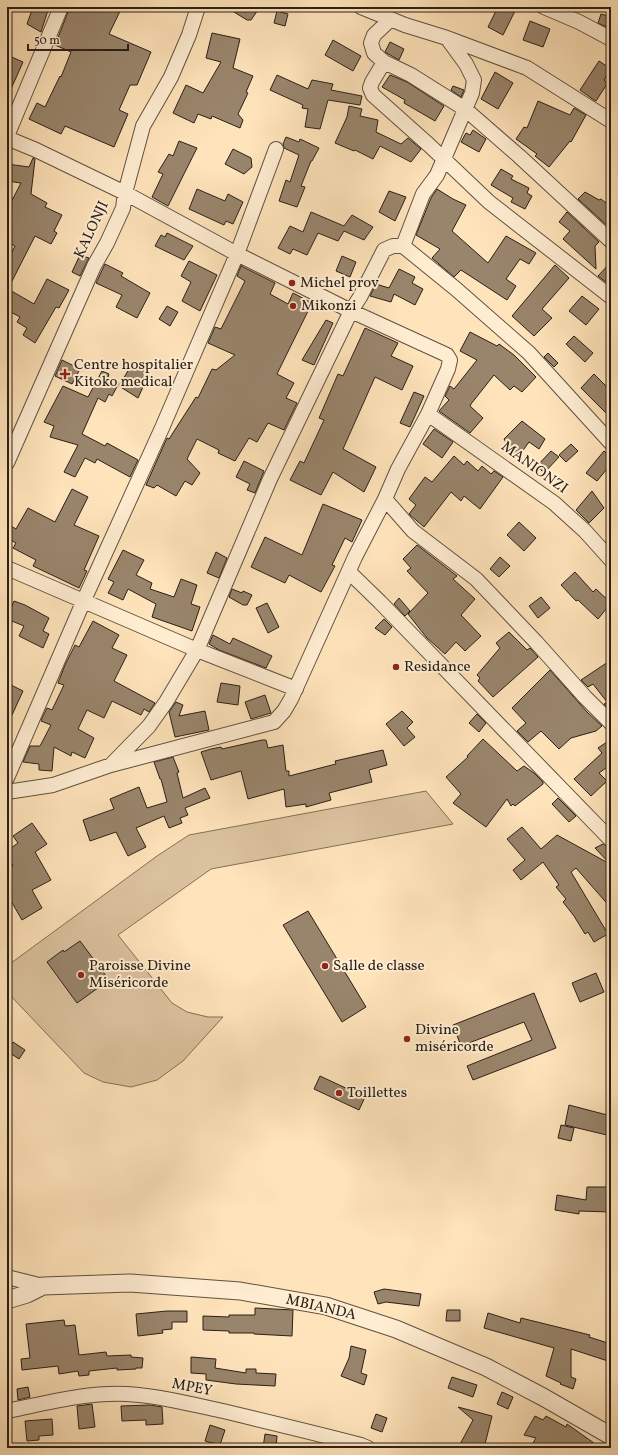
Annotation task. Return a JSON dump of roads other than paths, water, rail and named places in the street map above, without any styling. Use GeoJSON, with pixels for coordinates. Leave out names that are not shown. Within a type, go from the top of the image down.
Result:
{"type":"FeatureCollection","features":[{"type":"Feature","properties":{"kind":"street"},"geometry":{"type":"LineString","coordinates":[[7,792],[53,785],[111,765],[274,722],[284,711],[296,689],[398,469],[428,414],[448,369],[450,360],[447,354],[351,311],[237,254],[125,193],[7,137],[61,7]]}},
{"type":"Feature","properties":{"kind":"street","name":"KALONJI"},"geometry":{"type":"LineString","coordinates":[[7,463],[94,266],[107,243],[123,208],[125,193],[143,126],[171,77],[189,35],[198,7]]}},
{"type":"Feature","properties":{"kind":"street"},"geometry":{"type":"LineString","coordinates":[[361,7],[527,68],[611,121]]}},
{"type":"Feature","properties":{"kind":"street"},"geometry":{"type":"LineString","coordinates":[[544,7],[579,22],[611,39]]}},
{"type":"Feature","properties":{"kind":"street"},"geometry":{"type":"LineString","coordinates":[[391,19],[374,35],[371,43],[374,53],[384,62],[411,75],[465,109],[519,156],[611,241]]}},
{"type":"Feature","properties":{"kind":"street"},"geometry":{"type":"LineString","coordinates":[[403,246],[423,194],[436,175],[472,93],[474,80],[466,64],[447,38]]}},
{"type":"Feature","properties":{"kind":"street"},"geometry":{"type":"LineString","coordinates":[[384,62],[372,82],[370,88],[373,95],[444,158],[489,202],[611,297]]}},
{"type":"Feature","properties":{"kind":"street"},"geometry":{"type":"LineString","coordinates":[[7,778],[84,600],[162,428],[237,254],[276,149]]}},
{"type":"Feature","properties":{"kind":"street"},"geometry":{"type":"LineString","coordinates":[[111,765],[148,726],[166,702],[197,650],[270,479],[351,311],[360,297],[384,250],[393,246],[403,246],[456,289],[529,353],[611,443]]}},
{"type":"Feature","properties":{"kind":"street","name":"MANIONZI"},"geometry":{"type":"LineString","coordinates":[[428,414],[554,503],[585,531],[611,560]]}},
{"type":"Feature","properties":{"kind":"street"},"geometry":{"type":"LineString","coordinates":[[385,499],[413,531],[476,579],[611,723]]}},
{"type":"Feature","properties":{"kind":"street"},"geometry":{"type":"LineString","coordinates":[[7,568],[197,650],[296,689]]}},
{"type":"Feature","properties":{"kind":"street"},"geometry":{"type":"LineString","coordinates":[[349,572],[611,840]]}},
{"type":"Feature","properties":{"kind":"street"},"geometry":{"type":"LineString","coordinates":[[7,1277],[43,1286]]}},
{"type":"Feature","properties":{"kind":"street","name":"MBIANDA"},"geometry":{"type":"LineString","coordinates":[[7,1300],[27,1294],[43,1286],[130,1283],[240,1291],[326,1306],[396,1329],[486,1367],[543,1397],[611,1436]]}},
{"type":"Feature","properties":{"kind":"street","name":"MPEY"},"geometry":{"type":"LineString","coordinates":[[7,1411],[58,1400],[127,1394],[183,1402],[281,1424],[368,1448]]}},
{"type":"Feature","properties":{"kind":"place","name":"Michel prov"},"geometry":{"type":"Point","coordinates":[292,283]}},
{"type":"Feature","properties":{"kind":"place","name":"Mikonzi"},"geometry":{"type":"Point","coordinates":[293,306]}},
{"type":"Feature","properties":{"kind":"place","name":"Centre hospitalier Kitoko medical"},"geometry":{"type":"Point","coordinates":[65,374]}},
{"type":"Feature","properties":{"kind":"place","name":"Residance"},"geometry":{"type":"Point","coordinates":[396,667]}},
{"type":"Feature","properties":{"kind":"place","name":"Salle de classe"},"geometry":{"type":"Point","coordinates":[325,966]}},
{"type":"Feature","properties":{"kind":"place","name":"Paroisse Divine Miséricorde"},"geometry":{"type":"Point","coordinates":[81,975]}},
{"type":"Feature","properties":{"kind":"place","name":"Divine miséricorde"},"geometry":{"type":"Point","coordinates":[407,1039]}},
{"type":"Feature","properties":{"kind":"place","name":"Toillettes"},"geometry":{"type":"Point","coordinates":[339,1093]}}]}
